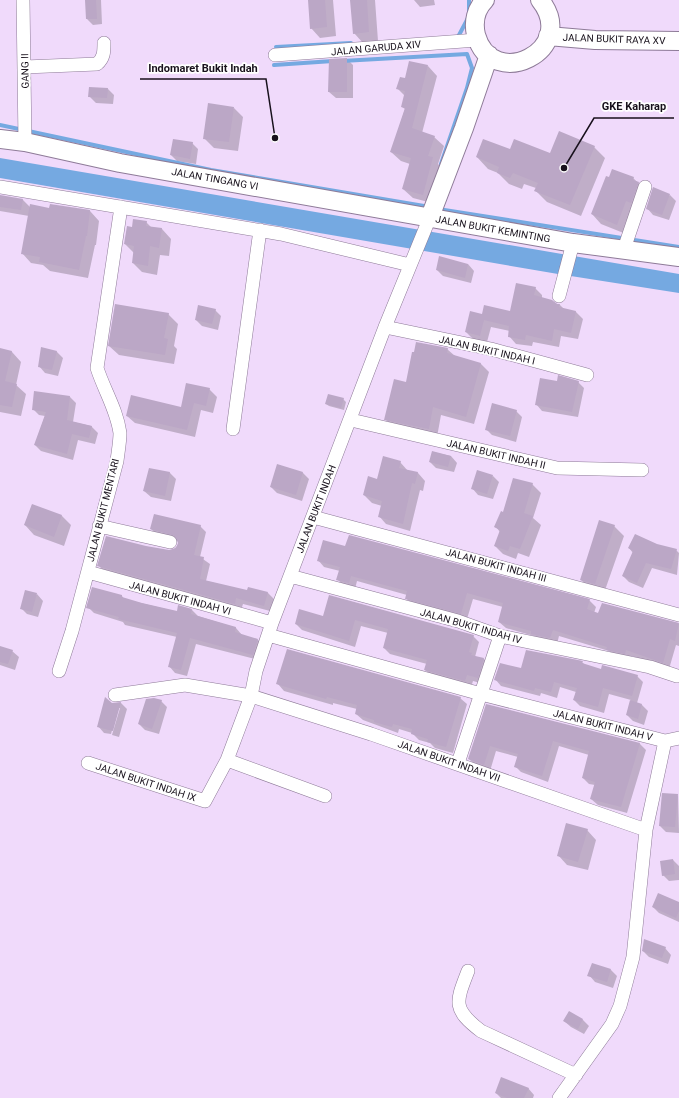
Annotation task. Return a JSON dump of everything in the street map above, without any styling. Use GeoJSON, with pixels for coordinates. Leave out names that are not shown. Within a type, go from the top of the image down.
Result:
{"type":"FeatureCollection","features":[{"type":"Feature","properties":{"kind":"main road"},"geometry":{"type":"LineString","coordinates":[[483,1],[478,9],[475,24],[478,40],[489,55],[503,62],[519,62],[534,56],[545,44],[548,36],[549,16],[540,0]]}},
{"type":"Feature","properties":{"kind":"main road","name":"JALAN BUKIT RAYA XV"},"geometry":{"type":"LineString","coordinates":[[548,36],[594,40],[679,41]]}},
{"type":"Feature","properties":{"kind":"main road","name":"JALAN BUKIT KEMINTING"},"geometry":{"type":"LineString","coordinates":[[489,55],[464,128],[427,224],[572,249],[624,249],[679,257]]}},
{"type":"Feature","properties":{"kind":"main road","name":"JALAN TINGANG VI"},"geometry":{"type":"LineString","coordinates":[[0,139],[25,142],[120,163],[427,224]]}},
{"type":"Feature","properties":{"kind":"street","name":"GANG II"},"geometry":{"type":"LineString","coordinates":[[23,0],[25,142]]}},
{"type":"Feature","properties":{"kind":"street","name":"JALAN GARUDA XIV"},"geometry":{"type":"LineString","coordinates":[[275,55],[478,40]]}},
{"type":"Feature","properties":{"kind":"street"},"geometry":{"type":"LineString","coordinates":[[25,67],[98,64],[102,60],[104,43]]}},
{"type":"Feature","properties":{"kind":"street"},"geometry":{"type":"LineString","coordinates":[[0,187],[260,230],[410,265]]}},
{"type":"Feature","properties":{"kind":"street"},"geometry":{"type":"LineString","coordinates":[[624,249],[645,187]]}},
{"type":"Feature","properties":{"kind":"street","name":"JALAN BUKIT MENTARI"},"geometry":{"type":"LineString","coordinates":[[59,671],[88,572],[117,461],[120,434],[116,415],[97,368],[121,207]]}},
{"type":"Feature","properties":{"kind":"street","name":"JALAN BUKIT INDAH"},"geometry":{"type":"LineString","coordinates":[[205,801],[227,760],[251,696],[256,672],[270,629],[351,420],[385,327],[427,224]]}},
{"type":"Feature","properties":{"kind":"street"},"geometry":{"type":"LineString","coordinates":[[233,429],[260,230]]}},
{"type":"Feature","properties":{"kind":"street"},"geometry":{"type":"LineString","coordinates":[[559,296],[572,249]]}},
{"type":"Feature","properties":{"kind":"street","name":"JALAN BUKIT INDAH I"},"geometry":{"type":"LineString","coordinates":[[385,327],[491,349],[588,375]]}},
{"type":"Feature","properties":{"kind":"street","name":"JALAN BUKIT INDAH II"},"geometry":{"type":"LineString","coordinates":[[351,420],[557,468],[642,470]]}},
{"type":"Feature","properties":{"kind":"street","name":"JALAN BUKIT INDAH III"},"geometry":{"type":"LineString","coordinates":[[313,517],[679,615]]}},
{"type":"Feature","properties":{"kind":"street"},"geometry":{"type":"LineString","coordinates":[[99,526],[170,542]]}},
{"type":"Feature","properties":{"kind":"street","name":"JALAN BUKIT INDAH VI"},"geometry":{"type":"LineString","coordinates":[[88,572],[270,629]]}},
{"type":"Feature","properties":{"kind":"street","name":"JALAN BUKIT INDAH IV"},"geometry":{"type":"LineString","coordinates":[[290,576],[458,621],[500,636],[650,667],[677,676]]}},
{"type":"Feature","properties":{"kind":"street","name":"JALAN BUKIT INDAH V"},"geometry":{"type":"LineString","coordinates":[[270,629],[481,694],[665,741],[646,830],[633,957],[620,1006],[612,1024],[560,1098]]}},
{"type":"Feature","properties":{"kind":"street"},"geometry":{"type":"LineString","coordinates":[[458,763],[500,636]]}},
{"type":"Feature","properties":{"kind":"street","name":"JALAN BUKIT INDAH VII"},"geometry":{"type":"LineString","coordinates":[[115,695],[185,685],[251,696],[458,763],[646,830]]}},
{"type":"Feature","properties":{"kind":"street"},"geometry":{"type":"LineString","coordinates":[[665,741],[679,738]]}},
{"type":"Feature","properties":{"kind":"street"},"geometry":{"type":"LineString","coordinates":[[227,760],[325,796]]}},
{"type":"Feature","properties":{"kind":"street","name":"JALAN BUKIT INDAH IX"},"geometry":{"type":"LineString","coordinates":[[88,763],[205,801]]}},
{"type":"Feature","properties":{"kind":"street"},"geometry":{"type":"LineString","coordinates":[[468,971],[458,997],[459,1008],[468,1021],[480,1031],[576,1075]]}},
{"type":"Feature","properties":{"kind":"water"},"geometry":{"type":"Polygon","coordinates":[[[0,158],[679,274],[679,293],[558,274],[0,178],[0,158]]]}},
{"type":"Feature","properties":{"kind":"building"},"geometry":{"type":"Polygon","coordinates":[[[85,0],[96,0],[97,19],[86,19],[85,0]]]}},
{"type":"Feature","properties":{"kind":"building"},"geometry":{"type":"Polygon","coordinates":[[[308,0],[325,0],[327,27],[310,29],[308,0]]]}},
{"type":"Feature","properties":{"kind":"building"},"geometry":{"type":"Polygon","coordinates":[[[350,0],[367,0],[369,32],[353,34],[350,0]]]}},
{"type":"Feature","properties":{"kind":"building"},"geometry":{"type":"Polygon","coordinates":[[[347,58],[347,92],[328,92],[329,59],[347,58]]]}},
{"type":"Feature","properties":{"kind":"building"},"geometry":{"type":"Polygon","coordinates":[[[409,61],[428,65],[412,128],[435,136],[428,156],[433,157],[423,195],[402,189],[411,158],[390,152],[405,108],[401,107],[405,91],[396,89],[400,77],[405,78],[409,61]]]}},
{"type":"Feature","properties":{"kind":"building"},"geometry":{"type":"Polygon","coordinates":[[[89,87],[108,88],[107,98],[88,97],[89,87]]]}},
{"type":"Feature","properties":{"kind":"building"},"geometry":{"type":"Polygon","coordinates":[[[208,103],[234,107],[229,142],[203,139],[208,103]]]}},
{"type":"Feature","properties":{"kind":"building"},"geometry":{"type":"Polygon","coordinates":[[[559,131],[595,146],[570,205],[534,191],[538,183],[513,173],[510,178],[497,173],[499,167],[476,157],[483,139],[510,149],[514,139],[550,153],[559,131]]]}},
{"type":"Feature","properties":{"kind":"building"},"geometry":{"type":"Polygon","coordinates":[[[173,139],[193,142],[190,159],[170,155],[173,139]]]}},
{"type":"Feature","properties":{"kind":"building"},"geometry":{"type":"Polygon","coordinates":[[[612,169],[634,177],[633,180],[639,182],[631,203],[626,201],[617,225],[591,214],[606,176],[609,177],[612,169]]]}},
{"type":"Feature","properties":{"kind":"building"},"geometry":{"type":"Polygon","coordinates":[[[653,187],[670,194],[662,215],[646,209],[653,187]]]}},
{"type":"Feature","properties":{"kind":"building"},"geometry":{"type":"Polygon","coordinates":[[[0,195],[23,199],[21,210],[0,207],[0,195]]]}},
{"type":"Feature","properties":{"kind":"building"},"geometry":{"type":"Polygon","coordinates":[[[30,204],[49,208],[50,204],[90,210],[87,236],[79,270],[39,262],[40,257],[21,254],[30,204]]]}},
{"type":"Feature","properties":{"kind":"building"},"geometry":{"type":"Polygon","coordinates":[[[133,219],[147,221],[146,226],[162,228],[159,248],[150,246],[148,266],[132,263],[134,246],[124,244],[127,226],[132,227],[133,219]]]}},
{"type":"Feature","properties":{"kind":"building"},"geometry":{"type":"Polygon","coordinates":[[[439,256],[468,264],[465,278],[436,270],[439,256]]]}},
{"type":"Feature","properties":{"kind":"building"},"geometry":{"type":"Polygon","coordinates":[[[516,283],[536,287],[534,295],[552,300],[557,304],[560,304],[559,307],[576,311],[571,333],[554,329],[552,341],[526,335],[525,340],[508,337],[509,326],[484,320],[480,336],[465,332],[470,311],[482,314],[484,305],[510,311],[516,283]]]}},
{"type":"Feature","properties":{"kind":"building"},"geometry":{"type":"Polygon","coordinates":[[[115,304],[169,313],[164,338],[168,339],[165,355],[108,346],[115,304]]]}},
{"type":"Feature","properties":{"kind":"building"},"geometry":{"type":"Polygon","coordinates":[[[198,305],[216,309],[212,324],[195,320],[198,305]]]}},
{"type":"Feature","properties":{"kind":"building"},"geometry":{"type":"Polygon","coordinates":[[[416,342],[448,348],[447,353],[481,363],[466,417],[433,407],[429,429],[384,420],[394,379],[406,382],[412,352],[414,352],[416,342]]]}},
{"type":"Feature","properties":{"kind":"building"},"geometry":{"type":"Polygon","coordinates":[[[41,347],[57,351],[52,370],[38,367],[41,347]]]}},
{"type":"Feature","properties":{"kind":"building"},"geometry":{"type":"Polygon","coordinates":[[[0,348],[12,351],[5,381],[17,384],[12,407],[0,405],[0,348]]]}},
{"type":"Feature","properties":{"kind":"building"},"geometry":{"type":"Polygon","coordinates":[[[558,375],[579,381],[572,412],[535,405],[540,378],[557,381],[558,375]]]}},
{"type":"Feature","properties":{"kind":"building"},"geometry":{"type":"Polygon","coordinates":[[[186,383],[210,388],[206,406],[194,403],[187,430],[126,416],[131,395],[181,407],[186,383]]]}},
{"type":"Feature","properties":{"kind":"building"},"geometry":{"type":"Polygon","coordinates":[[[34,391],[70,396],[67,420],[92,426],[89,438],[72,434],[67,454],[34,445],[46,412],[32,410],[34,391]]]}},
{"type":"Feature","properties":{"kind":"building"},"geometry":{"type":"Polygon","coordinates":[[[328,394],[344,398],[341,408],[325,404],[328,394]]]}},
{"type":"Feature","properties":{"kind":"building"},"geometry":{"type":"Polygon","coordinates":[[[492,403],[517,410],[510,436],[485,430],[492,403]]]}},
{"type":"Feature","properties":{"kind":"building"},"geometry":{"type":"Polygon","coordinates":[[[432,451],[451,456],[448,467],[429,462],[432,451]]]}},
{"type":"Feature","properties":{"kind":"building"},"geometry":{"type":"Polygon","coordinates":[[[383,456],[401,461],[399,468],[418,472],[415,484],[412,483],[403,524],[378,517],[382,501],[363,495],[368,476],[377,479],[383,456]]]}},
{"type":"Feature","properties":{"kind":"building"},"geometry":{"type":"Polygon","coordinates":[[[277,464],[303,472],[296,495],[270,487],[277,464]]]}},
{"type":"Feature","properties":{"kind":"building"},"geometry":{"type":"Polygon","coordinates":[[[149,468],[170,472],[165,496],[143,491],[149,468]]]}},
{"type":"Feature","properties":{"kind":"building"},"geometry":{"type":"Polygon","coordinates":[[[477,470],[493,475],[487,494],[471,489],[477,470]]]}},
{"type":"Feature","properties":{"kind":"building"},"geometry":{"type":"Polygon","coordinates":[[[513,478],[533,483],[524,513],[533,516],[520,549],[510,546],[508,551],[494,546],[500,530],[494,527],[501,511],[503,512],[513,478]]]}},
{"type":"Feature","properties":{"kind":"building"},"geometry":{"type":"Polygon","coordinates":[[[32,504],[62,515],[54,537],[24,525],[32,504]]]}},
{"type":"Feature","properties":{"kind":"building"},"geometry":{"type":"Polygon","coordinates":[[[154,514],[201,525],[194,555],[204,557],[200,579],[247,590],[248,587],[268,592],[264,606],[236,598],[235,604],[97,566],[106,536],[169,550],[176,548],[178,543],[175,536],[150,529],[154,514]]]}},
{"type":"Feature","properties":{"kind":"building"},"geometry":{"type":"Polygon","coordinates":[[[599,520],[615,525],[595,584],[580,580],[599,520]]]}},
{"type":"Feature","properties":{"kind":"building"},"geometry":{"type":"Polygon","coordinates":[[[635,534],[657,544],[677,549],[671,569],[646,563],[637,583],[622,576],[633,551],[628,548],[635,534]]]}},
{"type":"Feature","properties":{"kind":"building"},"geometry":{"type":"Polygon","coordinates":[[[349,535],[590,599],[587,609],[598,613],[602,603],[679,623],[675,641],[670,639],[663,663],[626,650],[625,654],[606,650],[607,647],[553,630],[550,638],[531,634],[531,631],[498,622],[503,603],[467,593],[461,614],[405,599],[407,591],[351,576],[349,583],[336,580],[340,567],[317,561],[323,540],[345,546],[349,535]]]}},
{"type":"Feature","properties":{"kind":"building"},"geometry":{"type":"Polygon","coordinates":[[[92,587],[122,595],[122,597],[142,603],[177,611],[178,605],[192,609],[191,614],[236,627],[235,632],[258,639],[253,655],[190,638],[181,670],[168,667],[177,633],[118,619],[119,617],[86,608],[92,587]]]}},
{"type":"Feature","properties":{"kind":"building"},"geometry":{"type":"Polygon","coordinates":[[[25,590],[37,593],[32,612],[20,609],[25,590]]]}},
{"type":"Feature","properties":{"kind":"building"},"geometry":{"type":"Polygon","coordinates":[[[329,595],[474,635],[469,652],[472,653],[471,655],[484,658],[478,678],[467,675],[465,681],[424,670],[427,660],[383,648],[388,629],[355,620],[349,641],[295,624],[299,609],[323,616],[329,595]]]}},
{"type":"Feature","properties":{"kind":"building"},"geometry":{"type":"Polygon","coordinates":[[[0,646],[13,650],[8,664],[0,662],[0,646]]]}},
{"type":"Feature","properties":{"kind":"building"},"geometry":{"type":"Polygon","coordinates":[[[287,649],[461,697],[446,747],[427,742],[428,739],[411,734],[412,729],[393,724],[392,727],[374,722],[374,720],[355,714],[357,705],[327,697],[326,699],[276,684],[287,649]]]}},
{"type":"Feature","properties":{"kind":"building"},"geometry":{"type":"Polygon","coordinates":[[[526,650],[583,661],[582,663],[601,669],[602,665],[638,675],[632,696],[603,688],[598,707],[573,700],[577,688],[554,682],[551,692],[535,688],[534,691],[494,680],[500,663],[521,668],[526,650]]]}},
{"type":"Feature","properties":{"kind":"building"},"geometry":{"type":"Polygon","coordinates":[[[105,697],[112,703],[121,702],[113,731],[97,727],[105,697]]]}},
{"type":"Feature","properties":{"kind":"building"},"geometry":{"type":"Polygon","coordinates":[[[154,698],[162,700],[152,729],[138,724],[146,699],[154,698]]]}},
{"type":"Feature","properties":{"kind":"building"},"geometry":{"type":"Polygon","coordinates":[[[630,700],[642,704],[638,719],[626,715],[630,700]]]}},
{"type":"Feature","properties":{"kind":"building"},"geometry":{"type":"Polygon","coordinates":[[[486,704],[640,743],[621,807],[590,799],[595,782],[582,778],[589,751],[553,741],[542,776],[514,767],[518,754],[490,746],[484,765],[468,759],[486,704]]]}},
{"type":"Feature","properties":{"kind":"building"},"geometry":{"type":"Polygon","coordinates":[[[662,793],[678,794],[675,827],[659,826],[662,793]]]}},
{"type":"Feature","properties":{"kind":"building"},"geometry":{"type":"Polygon","coordinates":[[[566,823],[588,829],[578,862],[557,856],[566,823]]]}},
{"type":"Feature","properties":{"kind":"building"},"geometry":{"type":"Polygon","coordinates":[[[673,859],[675,874],[662,876],[660,861],[673,859]]]}},
{"type":"Feature","properties":{"kind":"building"},"geometry":{"type":"Polygon","coordinates":[[[658,893],[679,902],[679,911],[676,918],[652,907],[658,893]]]}},
{"type":"Feature","properties":{"kind":"building"},"geometry":{"type":"Polygon","coordinates":[[[644,939],[666,947],[662,958],[642,951],[644,939]]]}},
{"type":"Feature","properties":{"kind":"building"},"geometry":{"type":"Polygon","coordinates":[[[592,963],[611,969],[607,982],[587,976],[592,963]]]}},
{"type":"Feature","properties":{"kind":"building"},"geometry":{"type":"Polygon","coordinates":[[[569,1011],[583,1019],[578,1029],[563,1021],[569,1011]]]}},
{"type":"Feature","properties":{"kind":"building"},"geometry":{"type":"Polygon","coordinates":[[[501,1077],[529,1088],[524,1098],[507,1098],[495,1093],[501,1077]]]}},
{"type":"Feature","properties":{"kind":"waterway"},"geometry":{"type":"LineString","coordinates":[[469,0],[469,12]]}},
{"type":"Feature","properties":{"kind":"waterway"},"geometry":{"type":"LineString","coordinates":[[456,37],[458,37],[468,18]]}},
{"type":"Feature","properties":{"kind":"waterway"},"geometry":{"type":"LineString","coordinates":[[276,47],[351,43]]}},
{"type":"Feature","properties":{"kind":"waterway"},"geometry":{"type":"LineString","coordinates":[[342,61],[467,54],[472,68],[467,88],[441,164]]}},
{"type":"Feature","properties":{"kind":"waterway"},"geometry":{"type":"LineString","coordinates":[[274,65],[333,61]]}},
{"type":"Feature","properties":{"kind":"waterway"},"geometry":{"type":"LineString","coordinates":[[0,125],[211,170],[430,207]]}},
{"type":"Feature","properties":{"kind":"waterway"},"geometry":{"type":"LineString","coordinates":[[438,209],[679,247]]}},
{"type":"Feature","properties":{"kind":"place","name":"Indomaret Bukit Indah"},"geometry":{"type":"Point","coordinates":[275,138]}},
{"type":"Feature","properties":{"kind":"place","name":"GKE Kaharap"},"geometry":{"type":"Point","coordinates":[564,168]}}]}
